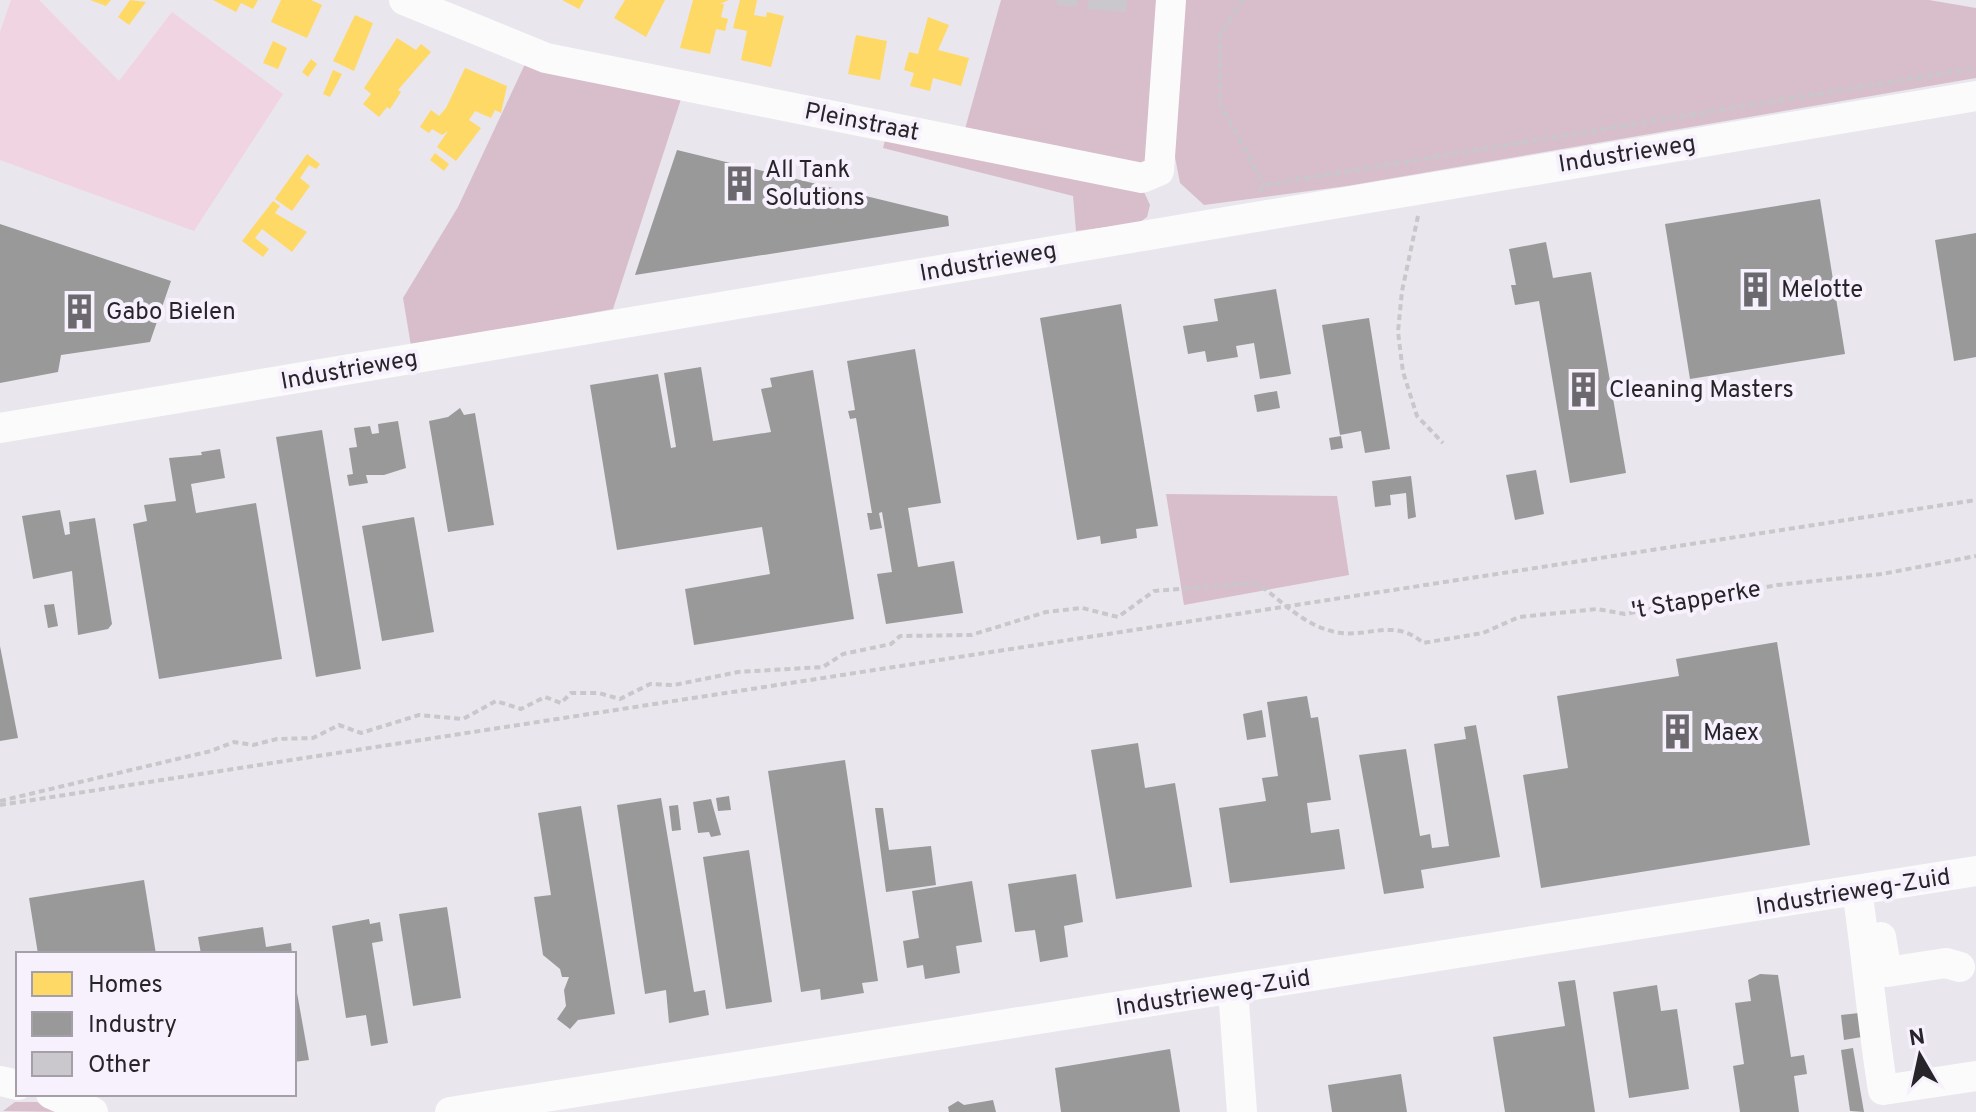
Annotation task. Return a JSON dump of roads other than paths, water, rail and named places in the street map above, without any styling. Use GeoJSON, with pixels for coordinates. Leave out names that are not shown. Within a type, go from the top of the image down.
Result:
{"type":"FeatureCollection","features":[{"type":"Feature","properties":{"kind":"street","name":"Pleinstraat"},"geometry":{"type":"LineString","coordinates":[[404,0],[546,58],[1142,178],[1159,171],[1171,0]]}},
{"type":"Feature","properties":{"kind":"street","name":"Industrieweg"},"geometry":{"type":"LineString","coordinates":[[0,428],[1976,96]]}},
{"type":"Feature","properties":{"kind":"street","name":"Industrieweg-Zuid"},"geometry":{"type":"LineString","coordinates":[[450,1112],[1976,871]]}},
{"type":"Feature","properties":{"kind":"street"},"geometry":{"type":"LineString","coordinates":[[1865,889],[1887,972],[1946,963],[1968,965]]}},
{"type":"Feature","properties":{"kind":"street"},"geometry":{"type":"LineString","coordinates":[[1865,889],[1871,1015],[1883,1090],[1976,1076]]}},
{"type":"Feature","properties":{"kind":"street"},"geometry":{"type":"LineString","coordinates":[[1872,988],[1946,975],[1968,965]]}},
{"type":"Feature","properties":{"kind":"street"},"geometry":{"type":"LineString","coordinates":[[1233,989],[1242,1112]]}},
{"type":"Feature","properties":{"kind":"street"},"geometry":{"type":"LineString","coordinates":[[56,1096],[93,1112]]}},
{"type":"Feature","properties":{"kind":"place","name":"All Tank Solutions"},"geometry":{"type":"Point","coordinates":[739,183]}},
{"type":"Feature","properties":{"kind":"place","name":"Melotte"},"geometry":{"type":"Point","coordinates":[1755,289]}},
{"type":"Feature","properties":{"kind":"place","name":"Gabo Bielen"},"geometry":{"type":"Point","coordinates":[80,311]}},
{"type":"Feature","properties":{"kind":"place","name":"Cleaning Masters"},"geometry":{"type":"Point","coordinates":[1583,389]}},
{"type":"Feature","properties":{"kind":"place","name":"Maex"},"geometry":{"type":"Point","coordinates":[1677,732]}}]}
